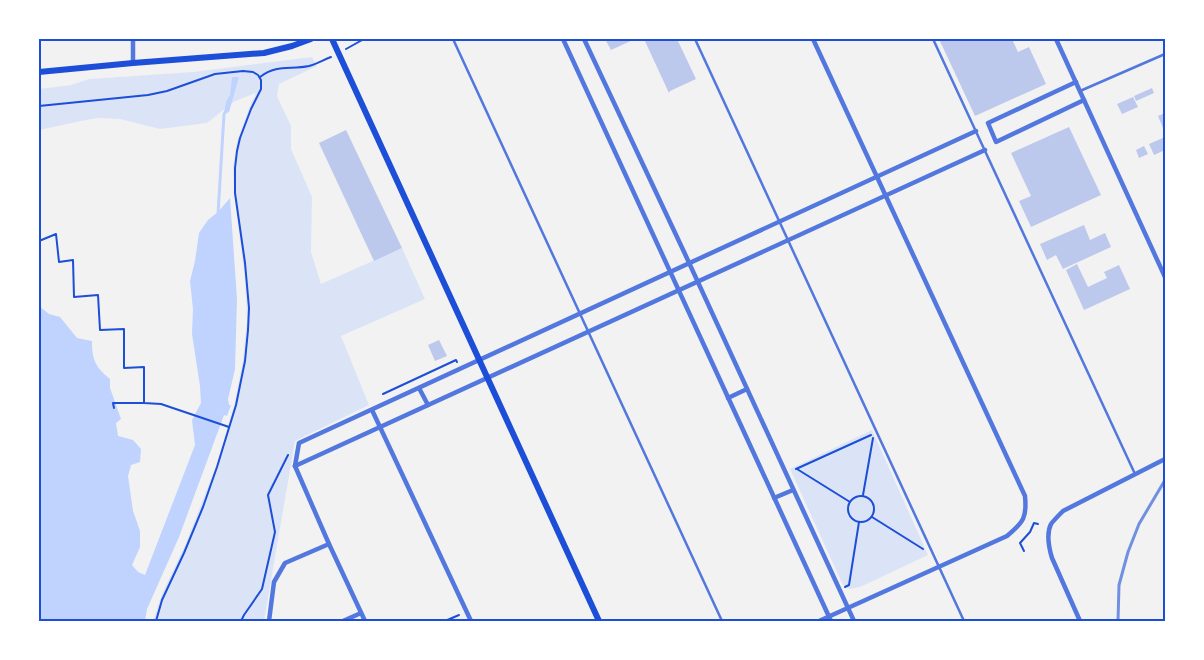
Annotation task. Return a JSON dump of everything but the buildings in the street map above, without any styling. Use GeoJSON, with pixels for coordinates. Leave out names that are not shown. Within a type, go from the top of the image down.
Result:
{"type":"FeatureCollection","features":[{"type":"Feature","properties":{"kind":"main road"},"geometry":{"type":"LineString","coordinates":[[39,72],[264,53],[310,39]]}},
{"type":"Feature","properties":{"kind":"main road"},"geometry":{"type":"LineString","coordinates":[[332,39],[599,621]]}},
{"type":"Feature","properties":{"kind":"street"},"geometry":{"type":"LineString","coordinates":[[133,39],[133,63]]}},
{"type":"Feature","properties":{"kind":"street"},"geometry":{"type":"LineString","coordinates":[[563,39],[830,619]]}},
{"type":"Feature","properties":{"kind":"street"},"geometry":{"type":"LineString","coordinates":[[584,39],[854,621]]}},
{"type":"Feature","properties":{"kind":"street"},"geometry":{"type":"LineString","coordinates":[[813,39],[1025,496],[1026,509],[1024,518],[1008,536],[848,608],[830,619],[819,621]]}},
{"type":"Feature","properties":{"kind":"street"},"geometry":{"type":"LineString","coordinates":[[1056,39],[1165,277]]}},
{"type":"Feature","properties":{"kind":"street"},"geometry":{"type":"LineString","coordinates":[[1076,82],[988,123],[996,142],[1084,100]]}},
{"type":"Feature","properties":{"kind":"street"},"geometry":{"type":"LineString","coordinates":[[365,621],[295,466],[300,444],[976,131]]}},
{"type":"Feature","properties":{"kind":"street"},"geometry":{"type":"LineString","coordinates":[[295,466],[984,150]]}},
{"type":"Feature","properties":{"kind":"street"},"geometry":{"type":"LineString","coordinates":[[419,388],[428,405]]}},
{"type":"Feature","properties":{"kind":"street"},"geometry":{"type":"LineString","coordinates":[[728,398],[747,389]]}},
{"type":"Feature","properties":{"kind":"street"},"geometry":{"type":"LineString","coordinates":[[372,410],[471,621]]}},
{"type":"Feature","properties":{"kind":"street"},"geometry":{"type":"LineString","coordinates":[[1080,621],[1048,547],[1049,532],[1052,524],[1063,511],[1165,459]]}},
{"type":"Feature","properties":{"kind":"street"},"geometry":{"type":"LineString","coordinates":[[774,498],[793,490]]}},
{"type":"Feature","properties":{"kind":"street"},"geometry":{"type":"LineString","coordinates":[[270,621],[274,582],[285,563],[329,544]]}},
{"type":"Feature","properties":{"kind":"street"},"geometry":{"type":"LineString","coordinates":[[343,621],[361,613]]}},
{"type":"Feature","properties":{"kind":"lane"},"geometry":{"type":"LineString","coordinates":[[452,39],[722,621]]}},
{"type":"Feature","properties":{"kind":"lane"},"geometry":{"type":"LineString","coordinates":[[695,39],[964,621]]}},
{"type":"Feature","properties":{"kind":"lane"},"geometry":{"type":"LineString","coordinates":[[933,39],[1135,474]]}},
{"type":"Feature","properties":{"kind":"lane"},"geometry":{"type":"LineString","coordinates":[[1080,91],[1165,54]]}},
{"type":"Feature","properties":{"kind":"path"},"geometry":{"type":"LineString","coordinates":[[346,48],[364,39]]}},
{"type":"Feature","properties":{"kind":"path"},"geometry":{"type":"LineString","coordinates":[[260,77],[276,68],[307,66],[330,57]]}},
{"type":"Feature","properties":{"kind":"path"},"geometry":{"type":"LineString","coordinates":[[39,106],[129,97],[167,91],[215,74],[231,72],[253,72],[260,77],[262,82],[261,89],[240,138],[235,168],[236,193],[245,263],[248,315],[245,361],[236,405],[203,507],[162,600],[156,621]]}},
{"type":"Feature","properties":{"kind":"path"},"geometry":{"type":"LineString","coordinates":[[39,241],[56,234],[59,262],[74,260],[74,297],[98,295],[100,330],[124,330],[124,368],[144,367],[144,403]]}},
{"type":"Feature","properties":{"kind":"path"},"geometry":{"type":"LineString","coordinates":[[383,394],[456,360],[459,364]]}},
{"type":"Feature","properties":{"kind":"path"},"geometry":{"type":"LineString","coordinates":[[114,408],[113,403],[162,404],[229,427]]}},
{"type":"Feature","properties":{"kind":"path"},"geometry":{"type":"LineString","coordinates":[[850,502],[796,469],[873,434],[863,496]]}},
{"type":"Feature","properties":{"kind":"path"},"geometry":{"type":"LineString","coordinates":[[242,621],[262,589],[275,532],[268,494],[288,455],[298,452]]}},
{"type":"Feature","properties":{"kind":"path"},"geometry":{"type":"LineString","coordinates":[[858,496],[863,496],[872,501],[874,508],[872,516],[864,522],[854,521],[848,514],[850,502],[858,496]]}},
{"type":"Feature","properties":{"kind":"path"},"geometry":{"type":"LineString","coordinates":[[872,516],[925,550]]}},
{"type":"Feature","properties":{"kind":"path"},"geometry":{"type":"LineString","coordinates":[[849,585],[860,522]]}},
{"type":"Feature","properties":{"kind":"path"},"geometry":{"type":"LineString","coordinates":[[1024,551],[1020,543],[1030,532],[1035,522]]}},
{"type":"Feature","properties":{"kind":"path"},"geometry":{"type":"LineString","coordinates":[[445,621],[466,612]]}},
{"type":"Feature","properties":{"kind":"shaded area"},"geometry":{"type":"Polygon","coordinates":[[[312,57],[317,66],[279,84],[277,96],[291,126],[291,149],[312,197],[311,252],[321,284],[402,248],[425,299],[341,336],[369,405],[295,441],[264,621],[153,621],[162,594],[186,543],[217,463],[235,402],[243,360],[247,320],[245,280],[233,167],[237,142],[256,93],[235,101],[207,123],[160,129],[120,119],[97,118],[39,130],[39,89],[71,85],[89,79],[193,72],[312,57]]]}},
{"type":"Feature","properties":{"kind":"shaded area"},"geometry":{"type":"Polygon","coordinates":[[[872,430],[928,555],[860,587],[850,589],[843,585],[790,469],[872,430]]]}},
{"type":"Feature","properties":{"kind":"water"},"geometry":{"type":"Polygon","coordinates":[[[232,77],[239,77],[229,112],[224,114],[226,102],[230,95],[232,77]]]}},
{"type":"Feature","properties":{"kind":"water"},"geometry":{"type":"Polygon","coordinates":[[[230,198],[237,299],[235,369],[228,399],[229,405],[231,405],[227,416],[224,415],[179,537],[147,609],[145,621],[39,621],[39,306],[49,314],[60,317],[77,338],[92,341],[95,362],[110,379],[110,388],[121,419],[116,423],[118,436],[133,440],[141,449],[140,462],[131,465],[128,476],[133,511],[140,531],[140,547],[132,565],[138,572],[145,575],[195,445],[192,420],[201,403],[192,334],[193,309],[190,281],[199,233],[208,220],[230,198]]]}},
{"type":"Feature","properties":{"kind":"waterway"},"geometry":{"type":"LineString","coordinates":[[218,214],[224,114],[226,111]]}},
{"type":"Feature","properties":{"kind":"railway"},"geometry":{"type":"LineString","coordinates":[[1118,621],[1119,585],[1128,552],[1139,524],[1165,480]]}}]}
